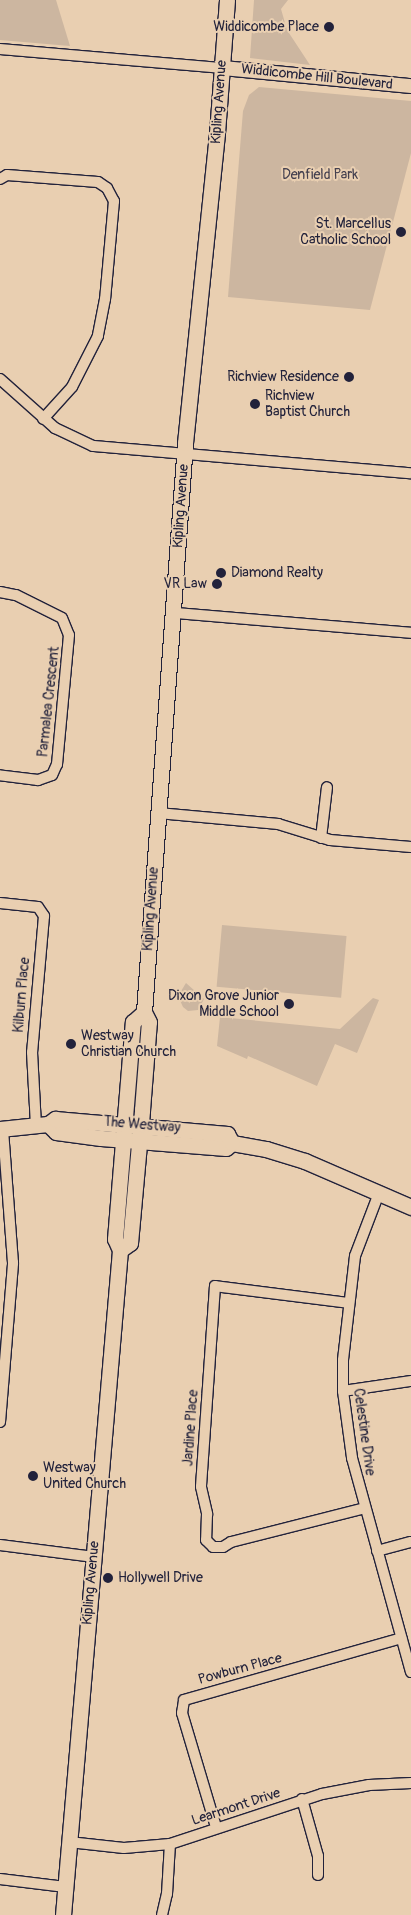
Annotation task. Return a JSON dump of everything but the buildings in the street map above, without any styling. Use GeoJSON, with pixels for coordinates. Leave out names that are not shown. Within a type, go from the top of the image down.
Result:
{"type":"FeatureCollection","features":[{"type":"Feature","properties":{"kind":"main road","name":"Kipling Avenue"},"geometry":{"type":"LineString","coordinates":[[120,1250],[130,1243],[139,1141],[149,1022],[144,1012],[175,613],[185,454],[223,68],[227,0]]}},
{"type":"Feature","properties":{"kind":"main road","name":"Kipling Avenue"},"geometry":{"type":"LineString","coordinates":[[64,1915],[120,1250],[115,1239],[133,1022],[144,1012]]}},
{"type":"Feature","properties":{"kind":"main road","name":"The Westway"},"geometry":{"type":"LineString","coordinates":[[1,1129],[42,1125],[55,1119],[227,1134],[232,1143],[290,1156],[411,1207]]}},
{"type":"Feature","properties":{"kind":"main road","name":"The Westway"},"geometry":{"type":"LineString","coordinates":[[42,1125],[56,1132],[139,1141],[226,1148],[232,1143]]}},
{"type":"Feature","properties":{"kind":"street"},"geometry":{"type":"LineString","coordinates":[[0,49],[223,68]]}},
{"type":"Feature","properties":{"kind":"street","name":"Widdicombe Hill Boulevard"},"geometry":{"type":"LineString","coordinates":[[223,68],[411,86]]}},
{"type":"Feature","properties":{"kind":"street"},"geometry":{"type":"LineString","coordinates":[[0,179],[7,175],[98,182],[107,188],[114,201],[105,299],[98,336],[72,387],[43,419]]}},
{"type":"Feature","properties":{"kind":"street"},"geometry":{"type":"LineString","coordinates":[[0,379],[43,419],[93,446],[411,473]]}},
{"type":"Feature","properties":{"kind":"street","name":"Parmalea Crescent"},"geometry":{"type":"LineString","coordinates":[[0,592],[16,596],[62,618],[69,635],[57,764],[52,775],[38,780],[0,775]]}},
{"type":"Feature","properties":{"kind":"street"},"geometry":{"type":"LineString","coordinates":[[175,613],[411,632]]}},
{"type":"Feature","properties":{"kind":"street"},"geometry":{"type":"LineString","coordinates":[[320,838],[327,788]]}},
{"type":"Feature","properties":{"kind":"street"},"geometry":{"type":"LineString","coordinates":[[158,813],[278,824],[320,838],[411,847]]}},
{"type":"Feature","properties":{"kind":"street","name":"Kilburn Place"},"geometry":{"type":"LineString","coordinates":[[0,903],[38,907],[44,916],[32,1052],[42,1125]]}},
{"type":"Feature","properties":{"kind":"street"},"geometry":{"type":"LineString","coordinates":[[0,1422],[13,1263],[1,1129]]}},
{"type":"Feature","properties":{"kind":"street","name":"Celestine Drive"},"geometry":{"type":"LineString","coordinates":[[378,1193],[355,1256],[349,1303],[343,1391],[352,1458],[411,1672]]}},
{"type":"Feature","properties":{"kind":"street","name":"Jardine Place"},"geometry":{"type":"LineString","coordinates":[[349,1303],[215,1286],[201,1487],[207,1514],[206,1540],[213,1547],[223,1547],[231,1542],[365,1508]]}},
{"type":"Feature","properties":{"kind":"street"},"geometry":{"type":"LineString","coordinates":[[343,1391],[411,1380]]}},
{"type":"Feature","properties":{"kind":"street"},"geometry":{"type":"LineString","coordinates":[[377,1551],[411,1542]]}},
{"type":"Feature","properties":{"kind":"street"},"geometry":{"type":"LineString","coordinates":[[0,1546],[94,1557]]}},
{"type":"Feature","properties":{"kind":"street","name":"Powburn Place"},"geometry":{"type":"LineString","coordinates":[[216,1827],[182,1713],[184,1700],[401,1638]]}},
{"type":"Feature","properties":{"kind":"street","name":"Learmont Drive"},"geometry":{"type":"LineString","coordinates":[[69,1842],[124,1848],[170,1844],[302,1799],[369,1785],[411,1783]]}},
{"type":"Feature","properties":{"kind":"street"},"geometry":{"type":"LineString","coordinates":[[302,1799],[318,1856],[318,1875]]}},
{"type":"Feature","properties":{"kind":"street"},"geometry":{"type":"LineString","coordinates":[[162,1915],[168,1894],[170,1844]]}},
{"type":"Feature","properties":{"kind":"street"},"geometry":{"type":"LineString","coordinates":[[0,1879],[66,1887]]}},
{"type":"Feature","properties":{"kind":"green space"},"geometry":{"type":"Polygon","coordinates":[[[0,0],[56,0],[70,46],[0,40],[0,0]]]}},
{"type":"Feature","properties":{"kind":"green space"},"geometry":{"type":"Polygon","coordinates":[[[254,0],[288,0],[281,9],[287,30],[310,65],[250,58],[254,0]]]}},
{"type":"Feature","properties":{"kind":"green space","name":"Denfield Park"},"geometry":{"type":"Polygon","coordinates":[[[259,87],[411,101],[411,153],[370,310],[228,297],[243,111],[249,95],[259,87]]]}},
{"type":"Feature","properties":{"kind":"green space"},"geometry":{"type":"Polygon","coordinates":[[[222,925],[347,936],[341,998],[217,987],[222,925]]]}},
{"type":"Feature","properties":{"kind":"green space"},"geometry":{"type":"Polygon","coordinates":[[[186,983],[204,999],[198,1010],[188,1011],[183,1007],[178,996],[186,983]]]}},
{"type":"Feature","properties":{"kind":"green space"},"geometry":{"type":"Polygon","coordinates":[[[373,998],[379,1000],[357,1053],[335,1044],[317,1086],[248,1056],[247,1059],[217,1046],[220,1017],[340,1029],[373,998]]]}},
{"type":"Feature","properties":{"kind":"place","name":"Widdicombe Place"},"geometry":{"type":"Point","coordinates":[329,27]}},
{"type":"Feature","properties":{"kind":"place","name":"St. Marcellus Catholic School"},"geometry":{"type":"Point","coordinates":[401,232]}},
{"type":"Feature","properties":{"kind":"place","name":"Richview Residence"},"geometry":{"type":"Point","coordinates":[349,377]}},
{"type":"Feature","properties":{"kind":"place","name":"Richview Baptist Church"},"geometry":{"type":"Point","coordinates":[255,404]}},
{"type":"Feature","properties":{"kind":"place","name":"Diamond Realty"},"geometry":{"type":"Point","coordinates":[221,573]}},
{"type":"Feature","properties":{"kind":"place","name":"VR Law"},"geometry":{"type":"Point","coordinates":[217,584]}},
{"type":"Feature","properties":{"kind":"place","name":"Dixon Grove Junior Middle School"},"geometry":{"type":"Point","coordinates":[289,1004]}},
{"type":"Feature","properties":{"kind":"place","name":"Westway Christian Church"},"geometry":{"type":"Point","coordinates":[71,1044]}},
{"type":"Feature","properties":{"kind":"place","name":"Westway United Church"},"geometry":{"type":"Point","coordinates":[33,1476]}},
{"type":"Feature","properties":{"kind":"place","name":"Hollywell Drive"},"geometry":{"type":"Point","coordinates":[108,1578]}}]}
